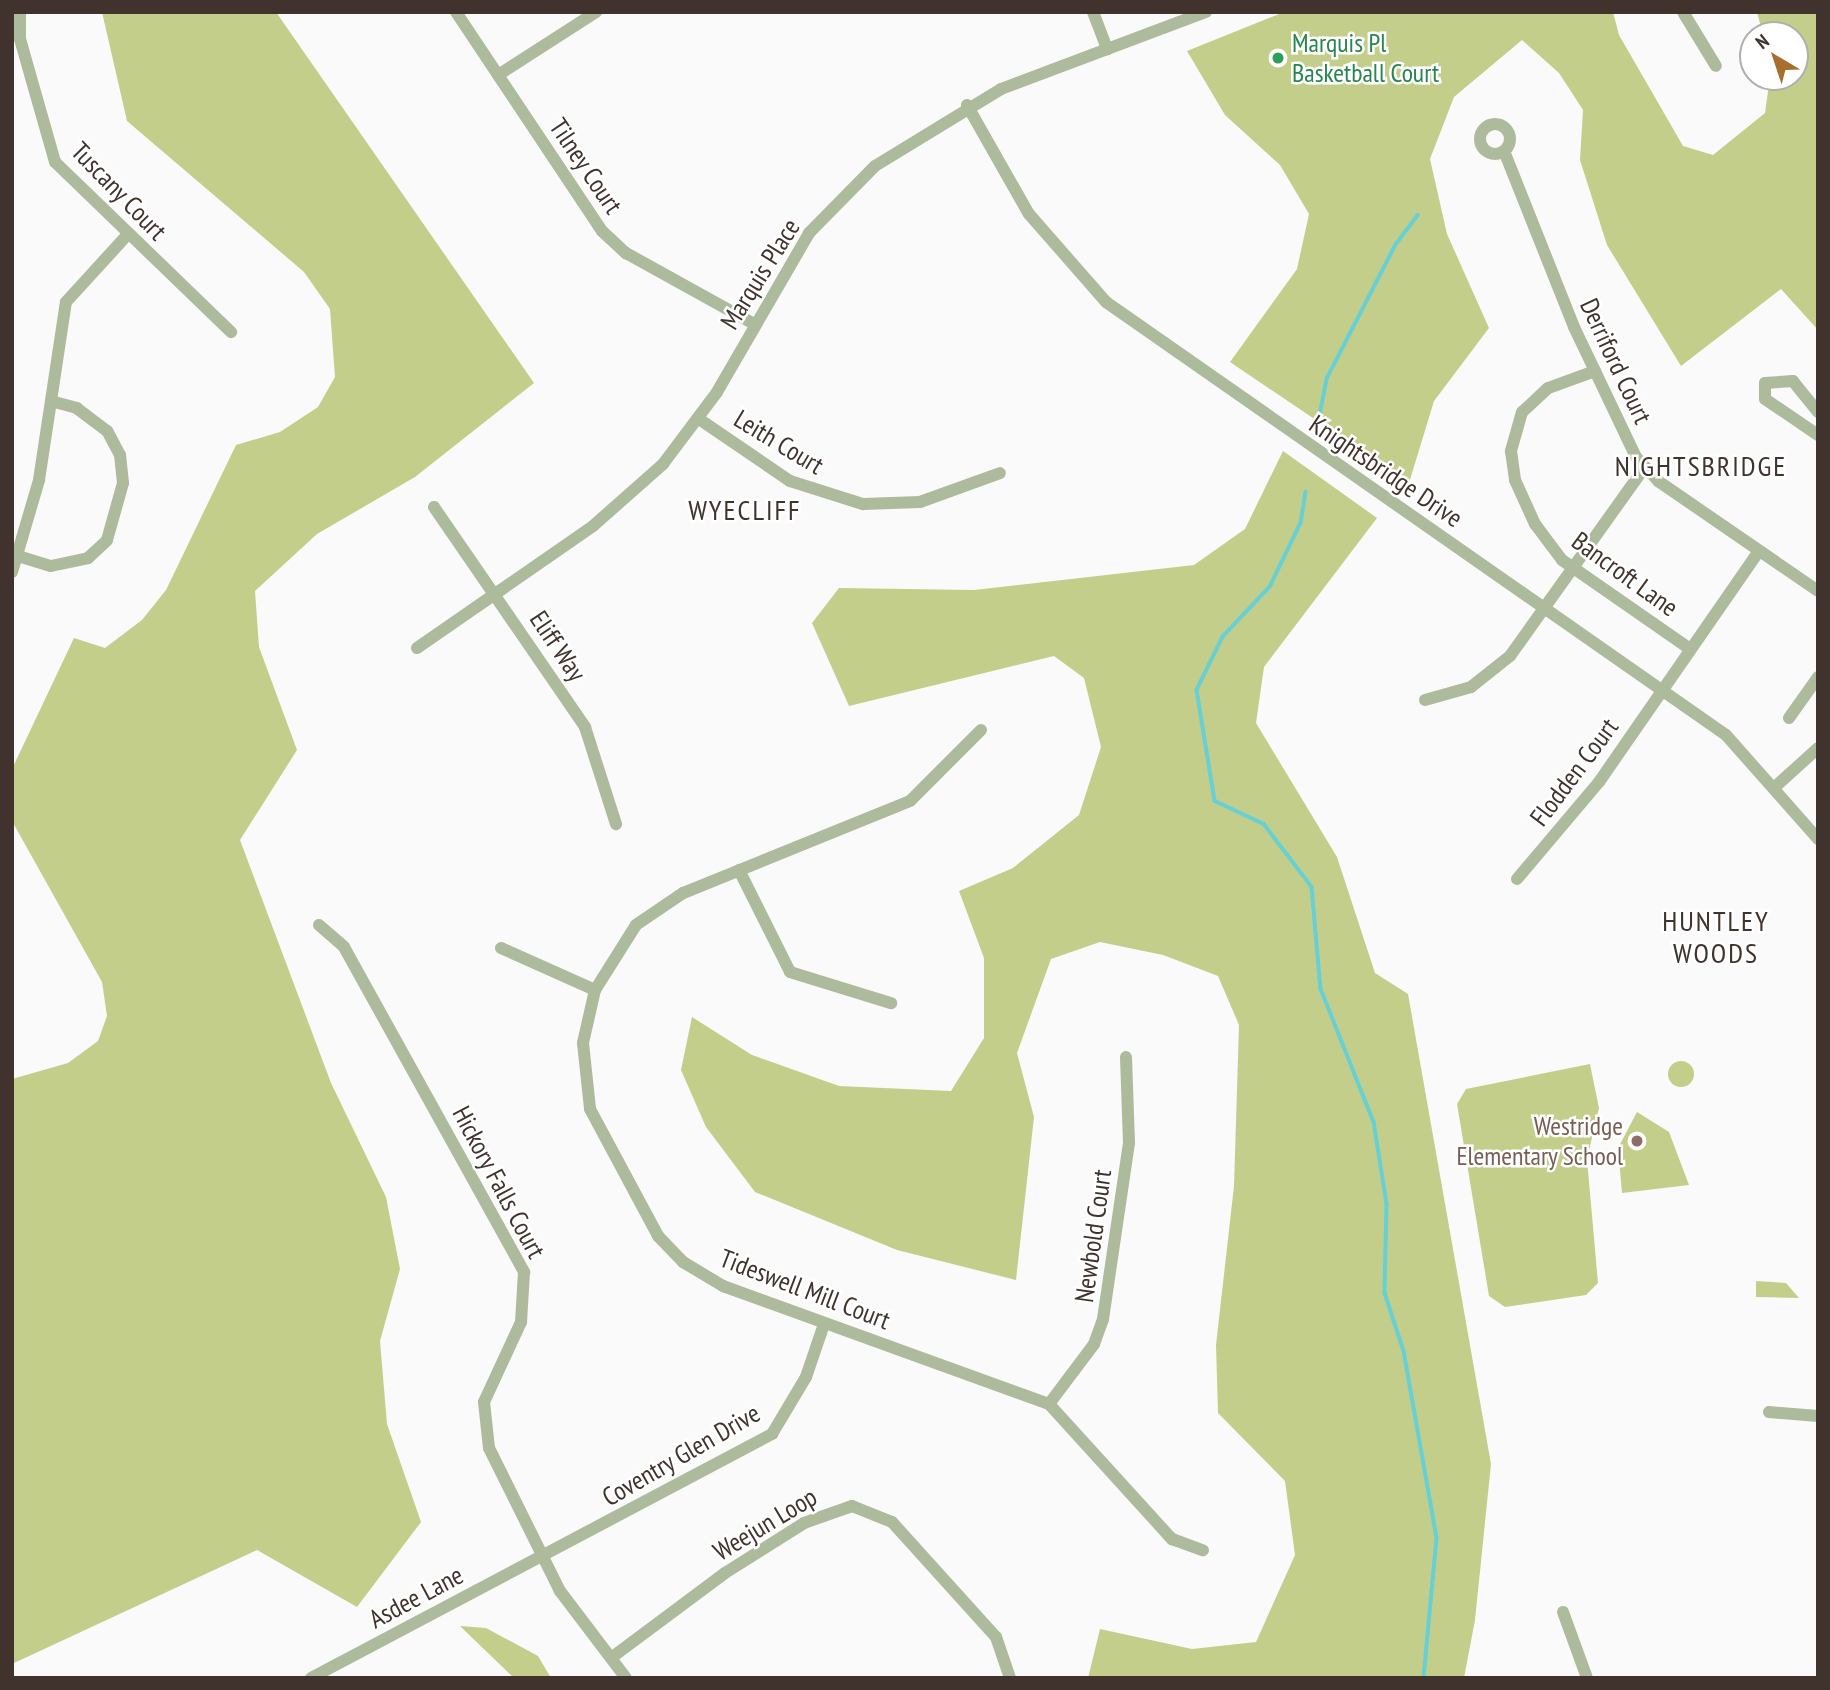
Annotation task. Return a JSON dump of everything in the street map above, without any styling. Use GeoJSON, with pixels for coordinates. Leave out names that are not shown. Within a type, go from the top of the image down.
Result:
{"type":"FeatureCollection","features":[{"type":"Feature","properties":{"kind":"street","name":"Tuscany Court"},"geometry":{"type":"LineString","coordinates":[[20,12],[20,38],[46,145],[67,177],[231,332]]}},
{"type":"Feature","properties":{"kind":"street","name":"Tilney Court"},"geometry":{"type":"LineString","coordinates":[[457,12],[602,231],[626,253],[754,324]]}},
{"type":"Feature","properties":{"kind":"street"},"geometry":{"type":"LineString","coordinates":[[498,75],[596,12]]}},
{"type":"Feature","properties":{"kind":"street"},"geometry":{"type":"LineString","coordinates":[[1093,12],[1107,49]]}},
{"type":"Feature","properties":{"kind":"street","name":"Marquis Place"},"geometry":{"type":"LineString","coordinates":[[417,648],[496,596],[639,489],[699,419],[786,267],[835,202],[874,166],[967,105],[1206,12]]}},
{"type":"Feature","properties":{"kind":"street"},"geometry":{"type":"LineString","coordinates":[[1683,12],[1716,66]]}},
{"type":"Feature","properties":{"kind":"street","name":"Knightsbridge Drive"},"geometry":{"type":"LineString","coordinates":[[967,105],[1029,214],[1106,302],[1663,689],[1738,745],[1776,786],[1818,839]]}},
{"type":"Feature","properties":{"kind":"street","name":"Derriford Court"},"geometry":{"type":"LineString","coordinates":[[1504,151],[1595,371],[1644,468],[1818,591]]}},
{"type":"Feature","properties":{"kind":"street"},"geometry":{"type":"LineString","coordinates":[[12,572],[40,480],[66,302],[128,234]]}},
{"type":"Feature","properties":{"kind":"street","name":"Bancroft Lane"},"geometry":{"type":"LineString","coordinates":[[1595,371],[1562,381],[1532,400],[1518,421],[1511,452],[1515,480],[1535,524],[1573,568],[1690,649]]}},
{"type":"Feature","properties":{"kind":"street"},"geometry":{"type":"LineString","coordinates":[[1818,412],[1793,381],[1765,383],[1765,400],[1818,435]]}},
{"type":"Feature","properties":{"kind":"street"},"geometry":{"type":"LineString","coordinates":[[18,556],[51,566],[88,558],[107,540],[124,483],[120,455],[107,431],[77,408],[51,401]]}},
{"type":"Feature","properties":{"kind":"street","name":"Leith Court"},"geometry":{"type":"LineString","coordinates":[[699,419],[790,481],[863,504],[920,502],[1000,472]]}},
{"type":"Feature","properties":{"kind":"street"},"geometry":{"type":"LineString","coordinates":[[1425,700],[1458,692],[1492,673],[1546,609],[1644,468]]}},
{"type":"Feature","properties":{"kind":"street","name":"Eliff Way"},"geometry":{"type":"LineString","coordinates":[[434,506],[585,727],[616,824]]}},
{"type":"Feature","properties":{"kind":"street","name":"Flodden Court"},"geometry":{"type":"LineString","coordinates":[[1517,879],[1585,800],[1759,551]]}},
{"type":"Feature","properties":{"kind":"street"},"geometry":{"type":"LineString","coordinates":[[1789,718],[1818,677]]}},
{"type":"Feature","properties":{"kind":"street","name":"Tideswell Mill Court"},"geometry":{"type":"LineString","coordinates":[[981,730],[910,801],[683,893],[636,925],[594,990],[583,1042],[590,1110],[658,1236],[683,1262],[723,1286],[1049,1404],[1172,1539],[1203,1550]]}},
{"type":"Feature","properties":{"kind":"street"},"geometry":{"type":"LineString","coordinates":[[1776,786],[1818,748]]}},
{"type":"Feature","properties":{"kind":"street"},"geometry":{"type":"LineString","coordinates":[[739,870],[790,972],[891,1003]]}},
{"type":"Feature","properties":{"kind":"street","name":"Hickory Falls Court"},"geometry":{"type":"LineString","coordinates":[[319,925],[344,947],[524,1272],[521,1322],[490,1381],[485,1426],[499,1475],[560,1591],[626,1678]]}},
{"type":"Feature","properties":{"kind":"street"},"geometry":{"type":"LineString","coordinates":[[501,948],[594,990]]}},
{"type":"Feature","properties":{"kind":"street","name":"Newbold Court"},"geometry":{"type":"LineString","coordinates":[[1049,1404],[1094,1344],[1103,1319],[1129,1143],[1126,1057]]}},
{"type":"Feature","properties":{"kind":"street","name":"Coventry Glen Drive"},"geometry":{"type":"LineString","coordinates":[[543,1556],[772,1434],[806,1377],[824,1324]]}},
{"type":"Feature","properties":{"kind":"street"},"geometry":{"type":"LineString","coordinates":[[1769,1412],[1818,1416]]}},
{"type":"Feature","properties":{"kind":"street","name":"Weejun Loop"},"geometry":{"type":"LineString","coordinates":[[611,1658],[725,1573],[804,1523],[852,1506],[892,1522],[996,1637],[1010,1678]]}},
{"type":"Feature","properties":{"kind":"street","name":"Asdee Lane"},"geometry":{"type":"LineString","coordinates":[[311,1678],[543,1556]]}},
{"type":"Feature","properties":{"kind":"street"},"geometry":{"type":"LineString","coordinates":[[1563,1612],[1587,1678]]}},
{"type":"Feature","properties":{"kind":"green space"},"geometry":{"type":"Polygon","coordinates":[[[102,12],[276,12],[534,383],[415,477],[317,534],[255,591],[259,647],[297,750],[240,840],[331,1083],[386,1197],[400,1269],[380,1341],[387,1424],[421,1522],[357,1607],[257,1550],[12,1664],[12,1079],[68,1063],[98,1041],[107,1016],[102,982],[12,821],[12,769],[74,638],[105,648],[142,620],[166,590],[236,445],[280,432],[318,407],[335,377],[330,309],[304,272],[127,121],[102,12]]]}},
{"type":"Feature","properties":{"kind":"green space"},"geometry":{"type":"Polygon","coordinates":[[[1284,12],[1613,12],[1619,35],[1683,146],[1713,155],[1765,113],[1768,91],[1809,91],[1809,21],[1759,21],[1757,12],[1818,12],[1818,330],[1781,289],[1681,366],[1607,245],[1580,160],[1583,110],[1559,73],[1522,40],[1454,97],[1430,159],[1447,234],[1489,328],[1434,401],[1409,483],[1230,362],[1297,269],[1309,214],[1280,165],[1225,115],[1187,51],[1284,12]]]}},
{"type":"Feature","properties":{"kind":"green space"},"geometry":{"type":"Polygon","coordinates":[[[1283,451],[1377,518],[1264,667],[1256,723],[1337,857],[1375,973],[1408,994],[1491,1464],[1475,1620],[1464,1678],[1088,1678],[1100,1629],[1192,1649],[1256,1642],[1295,1555],[1285,1481],[1218,1413],[1216,1345],[1234,1186],[1239,1025],[1218,976],[1163,955],[1100,942],[1051,959],[1017,1053],[1034,1117],[1016,1280],[897,1250],[755,1192],[706,1127],[681,1070],[692,1017],[752,1055],[839,1086],[951,1091],[984,1038],[984,958],[959,891],[1013,868],[1079,815],[1101,747],[1084,678],[1054,656],[849,706],[812,623],[839,588],[974,590],[1194,565],[1245,529],[1283,451]]]}},
{"type":"Feature","properties":{"kind":"green space"},"geometry":{"type":"Polygon","coordinates":[[[1681,1061],[1690,1065],[1694,1074],[1690,1083],[1681,1087],[1672,1083],[1668,1074],[1672,1065],[1681,1061]]]}},
{"type":"Feature","properties":{"kind":"green space"},"geometry":{"type":"Polygon","coordinates":[[[1590,1064],[1599,1108],[1587,1159],[1598,1283],[1586,1295],[1505,1307],[1489,1296],[1457,1104],[1466,1089],[1590,1064]]]}},
{"type":"Feature","properties":{"kind":"green space"},"geometry":{"type":"Polygon","coordinates":[[[1637,1112],[1669,1132],[1689,1185],[1622,1193],[1618,1148],[1637,1112]]]}},
{"type":"Feature","properties":{"kind":"green space"},"geometry":{"type":"Polygon","coordinates":[[[1756,1281],[1786,1283],[1799,1298],[1756,1297],[1756,1281]]]}},
{"type":"Feature","properties":{"kind":"green space"},"geometry":{"type":"Polygon","coordinates":[[[460,1626],[486,1628],[538,1656],[551,1678],[514,1678],[460,1626]]]}},
{"type":"Feature","properties":{"kind":"waterway"},"geometry":{"type":"LineString","coordinates":[[1320,413],[1327,378],[1396,244],[1418,215]]}},
{"type":"Feature","properties":{"kind":"waterway"},"geometry":{"type":"LineString","coordinates":[[1306,492],[1301,523],[1270,587],[1223,637],[1197,690],[1215,801],[1264,824],[1312,887],[1321,989],[1374,1122],[1387,1204],[1385,1293],[1404,1351],[1437,1538],[1424,1678]]}},
{"type":"Feature","properties":{"kind":"place","name":"Marquis Pl Basketball Court"},"geometry":{"type":"Point","coordinates":[1278,58]}},
{"type":"Feature","properties":{"kind":"place","name":"Westridge Elementary School"},"geometry":{"type":"Point","coordinates":[1637,1141]}},
{"type":"Feature","properties":{"kind":"district","name":"NIGHTSBRIDGE"},"geometry":{"type":"Point","coordinates":[1701,466]}},
{"type":"Feature","properties":{"kind":"district","name":"WYECLIFF"},"geometry":{"type":"Point","coordinates":[745,510]}},
{"type":"Feature","properties":{"kind":"district","name":"HUNTLEY WOODS"},"geometry":{"type":"Point","coordinates":[1716,937]}}]}
